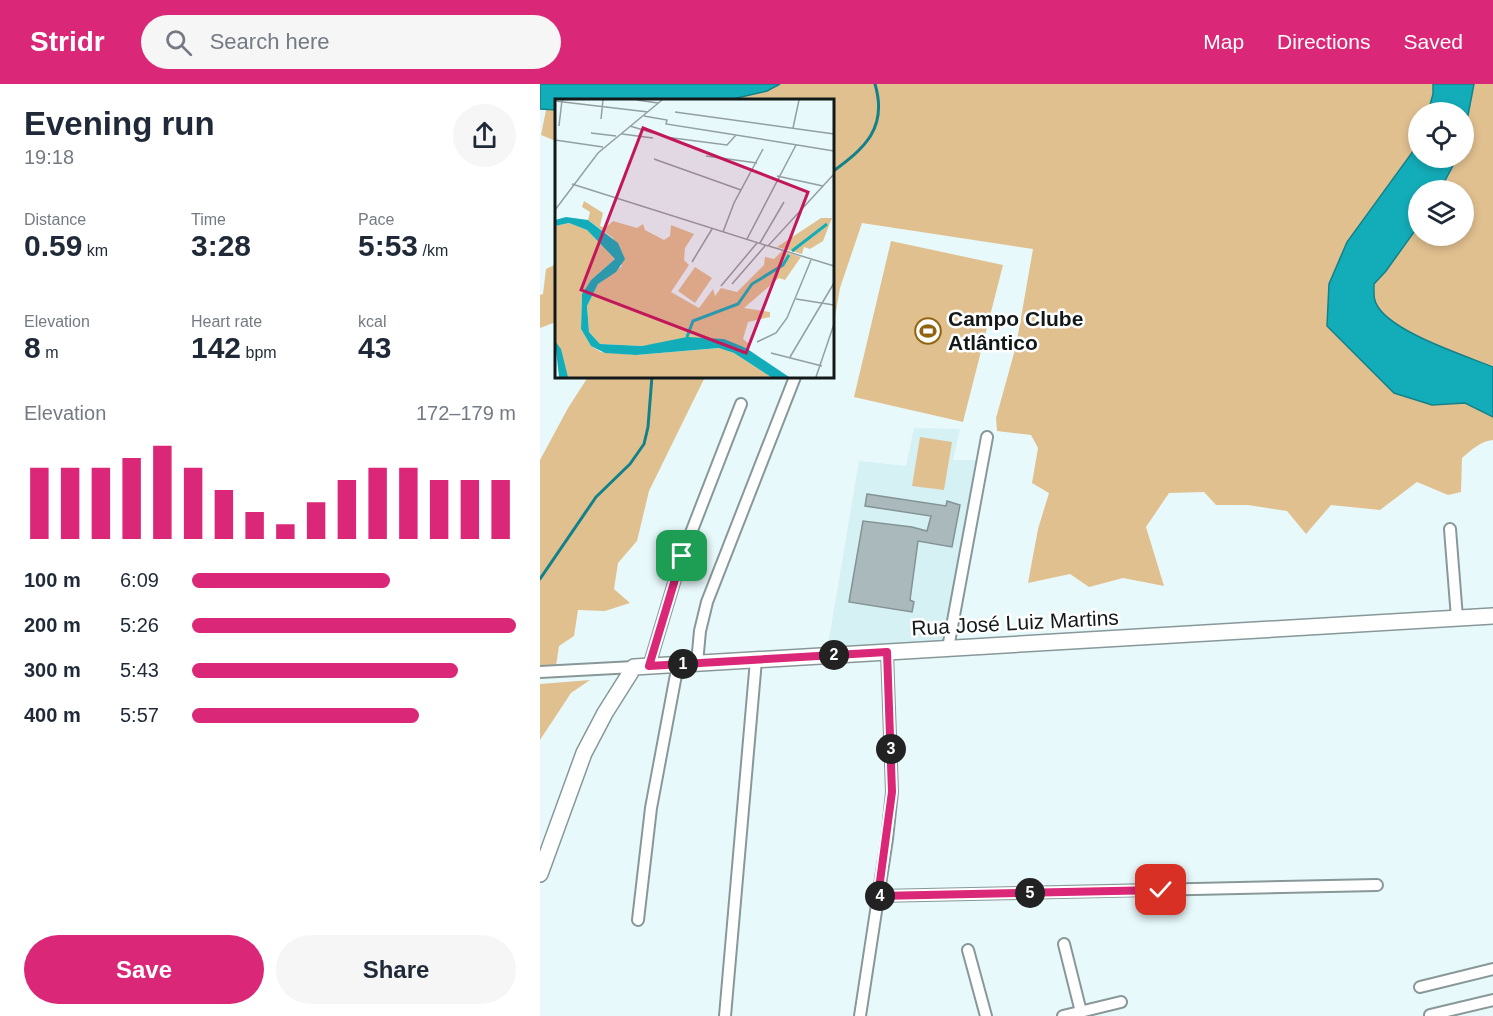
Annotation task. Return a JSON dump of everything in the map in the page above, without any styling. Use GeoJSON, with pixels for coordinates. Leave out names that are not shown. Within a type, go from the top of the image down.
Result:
{"type":"FeatureCollection","features":[{"type":"Feature","properties":{"kind":"main road","name":"Rua José Luiz Martins"},"geometry":{"type":"LineString","coordinates":[[641,667],[1493,616]]}},
{"type":"Feature","properties":{"kind":"main road"},"geometry":{"type":"LineString","coordinates":[[540,874],[584,753],[605,713],[641,667]]}},
{"type":"Feature","properties":{"kind":"street"},"geometry":{"type":"LineString","coordinates":[[697,663],[700,631],[707,602],[795,378]]}},
{"type":"Feature","properties":{"kind":"street"},"geometry":{"type":"LineString","coordinates":[[641,667],[741,404]]}},
{"type":"Feature","properties":{"kind":"street"},"geometry":{"type":"LineString","coordinates":[[948,648],[987,437]]}},
{"type":"Feature","properties":{"kind":"street"},"geometry":{"type":"LineString","coordinates":[[1450,529],[1457,618]]}},
{"type":"Feature","properties":{"kind":"street"},"geometry":{"type":"LineString","coordinates":[[860,1016],[892,792],[887,652]]}},
{"type":"Feature","properties":{"kind":"street"},"geometry":{"type":"LineString","coordinates":[[725,1016],[756,660]]}},
{"type":"Feature","properties":{"kind":"street"},"geometry":{"type":"LineString","coordinates":[[638,920],[651,808],[678,664]]}},
{"type":"Feature","properties":{"kind":"street","name":"Rua José Luiz Martins"},"geometry":{"type":"LineString","coordinates":[[540,672],[641,667]]}},
{"type":"Feature","properties":{"kind":"street"},"geometry":{"type":"LineString","coordinates":[[878,896],[1377,885]]}},
{"type":"Feature","properties":{"kind":"street"},"geometry":{"type":"LineString","coordinates":[[1064,944],[1081,1012]]}},
{"type":"Feature","properties":{"kind":"street"},"geometry":{"type":"LineString","coordinates":[[968,951],[986,1016]]}},
{"type":"Feature","properties":{"kind":"street"},"geometry":{"type":"LineString","coordinates":[[1420,987],[1493,969]]}},
{"type":"Feature","properties":{"kind":"street"},"geometry":{"type":"LineString","coordinates":[[1430,1015],[1493,1000]]}},
{"type":"Feature","properties":{"kind":"street"},"geometry":{"type":"LineString","coordinates":[[1063,1016],[1121,1002]]}},
{"type":"Feature","properties":{"kind":"shaded area"},"geometry":{"type":"Polygon","coordinates":[[[780,84],[1433,84],[1431,102],[1408,102],[1408,158],[1384,193],[1329,284],[1432,405],[1465,403],[1493,417],[1493,440],[1480,444],[1462,458],[1461,492],[1448,495],[1417,482],[1380,510],[1331,505],[1306,534],[1287,511],[1248,505],[1216,505],[1204,492],[1169,493],[1146,527],[1164,586],[1123,578],[1089,587],[1070,574],[1028,583],[1038,529],[1049,493],[1032,483],[1038,448],[1031,435],[997,431],[996,418],[1016,346],[1033,249],[862,223],[840,288],[834,323],[834,99],[732,99],[767,91],[780,84]]]}},
{"type":"Feature","properties":{"kind":"shaded area"},"geometry":{"type":"Polygon","coordinates":[[[1474,84],[1493,84],[1493,367],[1448,350],[1399,326],[1378,307],[1374,296],[1374,284],[1408,240],[1408,246],[1474,246],[1474,180],[1445,180],[1452,168],[1474,168],[1474,102],[1471,102],[1474,84]]]}},
{"type":"Feature","properties":{"kind":"shaded area"},"geometry":{"type":"Polygon","coordinates":[[[546,110],[555,110],[555,141],[541,135],[546,110]]]}},
{"type":"Feature","properties":{"kind":"shaded area","name":"Campo Clube Atlântico"},"geometry":{"type":"Polygon","coordinates":[[[891,241],[1003,265],[963,422],[854,397],[891,241]]]}},
{"type":"Feature","properties":{"kind":"shaded area"},"geometry":{"type":"Polygon","coordinates":[[[555,264],[555,322],[540,328],[540,295],[543,294],[546,269],[555,264]]]}},
{"type":"Feature","properties":{"kind":"shaded area"},"geometry":{"type":"Polygon","coordinates":[[[587,378],[705,378],[649,491],[637,541],[618,563],[614,589],[630,603],[605,611],[578,610],[574,636],[559,646],[556,666],[540,667],[540,460],[587,378]]]}},
{"type":"Feature","properties":{"kind":"shaded area"},"geometry":{"type":"Polygon","coordinates":[[[914,428],[960,429],[953,460],[979,460],[948,643],[827,651],[859,461],[906,466],[914,428]]]}},
{"type":"Feature","properties":{"kind":"shaded area"},"geometry":{"type":"Polygon","coordinates":[[[920,437],[952,442],[944,490],[912,486],[920,437]]]}},
{"type":"Feature","properties":{"kind":"shaded area"},"geometry":{"type":"Polygon","coordinates":[[[590,680],[571,693],[540,740],[540,684],[590,680]]]}},
{"type":"Feature","properties":{"kind":"water"},"geometry":{"type":"Polygon","coordinates":[[[540,84],[780,84],[767,91],[732,99],[555,99],[555,110],[540,109],[540,84]]]}},
{"type":"Feature","properties":{"kind":"water"},"geometry":{"type":"Polygon","coordinates":[[[1433,84],[1474,84],[1471,102],[1431,102],[1433,84]]]}},
{"type":"Feature","properties":{"kind":"water"},"geometry":{"type":"Polygon","coordinates":[[[1408,158],[1408,168],[1452,168],[1445,180],[1408,180],[1408,240],[1374,284],[1374,296],[1378,307],[1399,326],[1448,350],[1493,367],[1493,417],[1465,403],[1432,405],[1394,393],[1327,326],[1329,284],[1347,242],[1408,158]]]}},
{"type":"Feature","properties":{"kind":"building"},"geometry":{"type":"Polygon","coordinates":[[[867,494],[946,506],[947,501],[960,505],[952,547],[918,541],[910,600],[914,602],[912,612],[849,602],[863,521],[927,531],[931,516],[865,506],[867,494]]]}},
{"type":"Feature","properties":{"kind":"waterway"},"geometry":{"type":"LineString","coordinates":[[834,170],[864,145],[876,125],[878,99],[875,84]]}},
{"type":"Feature","properties":{"kind":"waterway"},"geometry":{"type":"LineString","coordinates":[[540,579],[596,497],[630,464],[644,444],[648,427],[652,378]]}},
{"type":"Feature","properties":{"kind":"place","name":"Campo Clube Atlântico"},"geometry":{"type":"Point","coordinates":[928,331]}},
{"type":"Feature","properties":{"kind":"route"},"geometry":{"type":"LineString","coordinates":[[682,556],[649,666],[887,652],[892,792],[878,896],[1161,890]]}}]}
